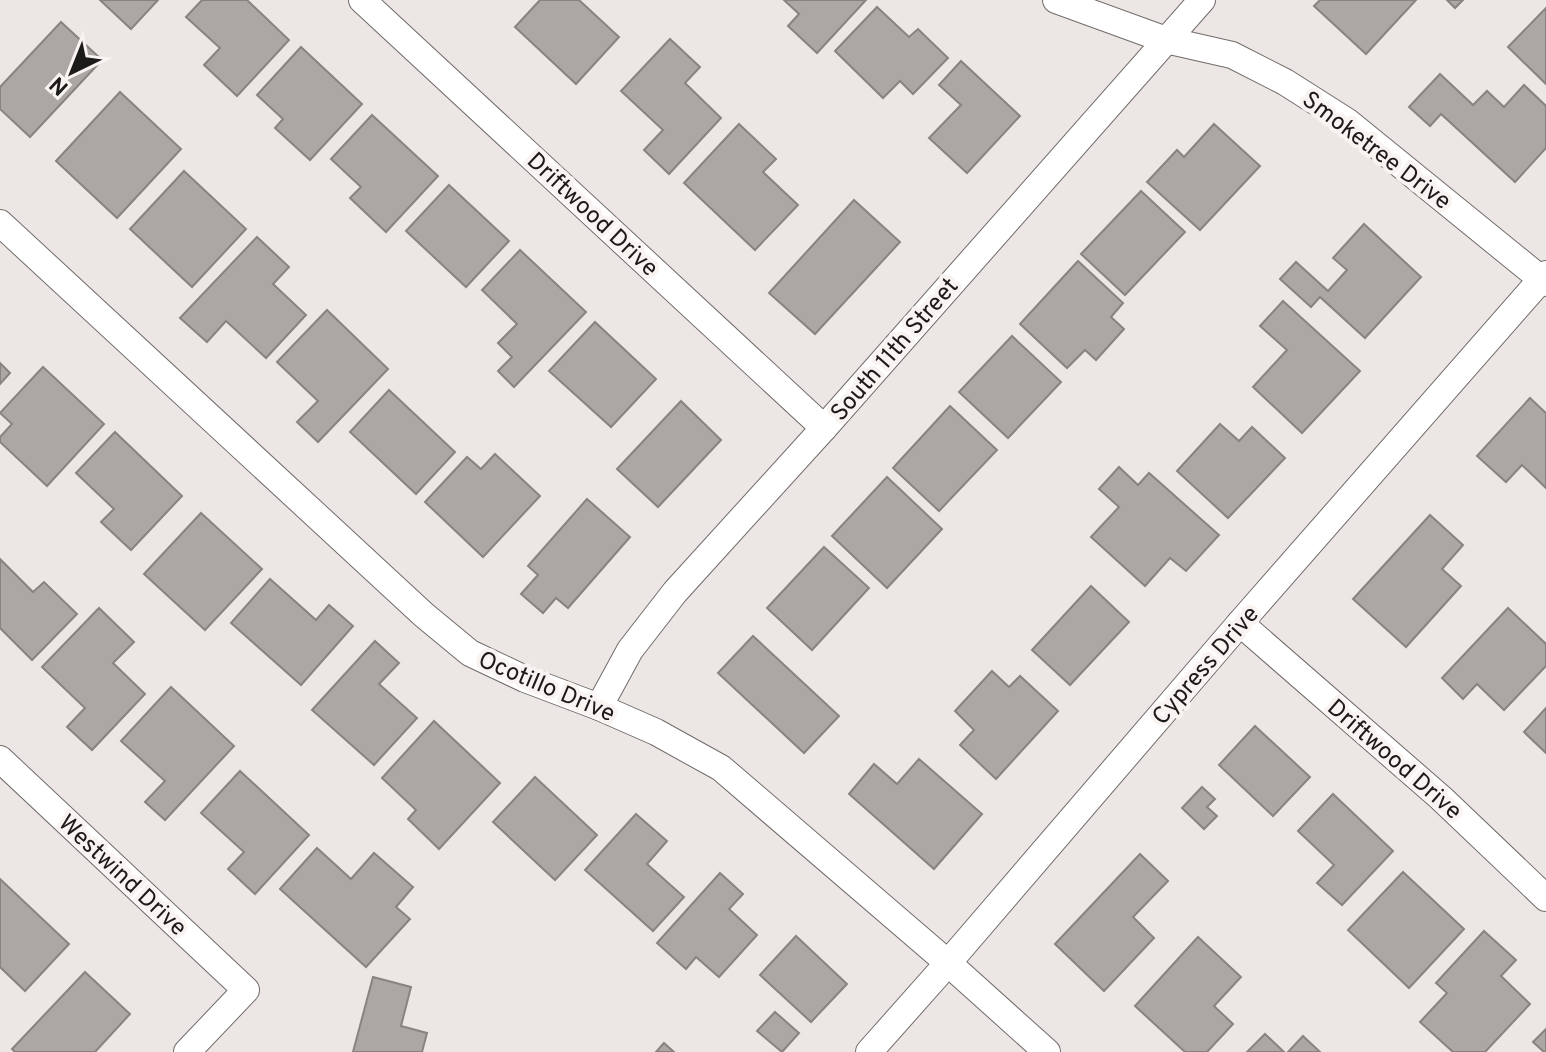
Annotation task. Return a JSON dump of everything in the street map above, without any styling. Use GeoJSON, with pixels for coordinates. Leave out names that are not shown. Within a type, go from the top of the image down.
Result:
{"type":"FeatureCollection","features":[{"type":"Feature","properties":{"kind":"street","name":"Driftwood Drive"},"geometry":{"type":"LineString","coordinates":[[362,0],[824,428]]}},
{"type":"Feature","properties":{"kind":"street","name":"Smoketree Drive"},"geometry":{"type":"LineString","coordinates":[[1056,0],[1166,40],[1232,55],[1285,82],[1348,122],[1545,279]]}},
{"type":"Feature","properties":{"kind":"street","name":"South 11th Street"},"geometry":{"type":"LineString","coordinates":[[599,707],[630,650],[675,592],[1202,0]]}},
{"type":"Feature","properties":{"kind":"street","name":"Ocotillo Drive"},"geometry":{"type":"LineString","coordinates":[[0,223],[424,615],[470,653],[525,679],[656,732],[721,768],[1047,1052]]}},
{"type":"Feature","properties":{"kind":"street","name":"Cypress Drive"},"geometry":{"type":"LineString","coordinates":[[869,1052],[1240,623],[1545,279]]}},
{"type":"Feature","properties":{"kind":"street","name":"Driftwood Drive"},"geometry":{"type":"LineString","coordinates":[[1240,623],[1441,798],[1546,898]]}},
{"type":"Feature","properties":{"kind":"street","name":"Westwind Drive"},"geometry":{"type":"LineString","coordinates":[[0,759],[246,990],[187,1052]]}},
{"type":"Feature","properties":{"kind":"building"},"geometry":{"type":"Polygon","coordinates":[[[100,0],[158,0],[131,29],[100,0]]]}},
{"type":"Feature","properties":{"kind":"building"},"geometry":{"type":"Polygon","coordinates":[[[202,0],[247,0],[289,40],[237,96],[204,65],[220,48],[186,17],[202,0]]]}},
{"type":"Feature","properties":{"kind":"building"},"geometry":{"type":"Polygon","coordinates":[[[540,0],[579,0],[619,37],[576,84],[515,27],[540,0]]]}},
{"type":"Feature","properties":{"kind":"building"},"geometry":{"type":"Polygon","coordinates":[[[784,0],[866,0],[817,53],[788,26],[799,14],[784,0]]]}},
{"type":"Feature","properties":{"kind":"building"},"geometry":{"type":"Polygon","coordinates":[[[1320,0],[1416,0],[1366,54],[1314,6],[1320,0]]]}},
{"type":"Feature","properties":{"kind":"building"},"geometry":{"type":"Polygon","coordinates":[[[1447,0],[1463,0],[1455,8],[1447,0]]]}},
{"type":"Feature","properties":{"kind":"building"},"geometry":{"type":"Polygon","coordinates":[[[877,7],[909,37],[918,29],[948,58],[913,94],[900,81],[883,98],[835,51],[877,7]]]}},
{"type":"Feature","properties":{"kind":"building"},"geometry":{"type":"Polygon","coordinates":[[[1546,8],[1546,84],[1508,47],[1546,8]]]}},
{"type":"Feature","properties":{"kind":"building"},"geometry":{"type":"Polygon","coordinates":[[[61,22],[102,60],[30,137],[0,109],[0,87],[61,22]]]}},
{"type":"Feature","properties":{"kind":"building"},"geometry":{"type":"Polygon","coordinates":[[[670,39],[700,67],[685,83],[721,118],[669,174],[644,150],[663,130],[621,91],[670,39]]]}},
{"type":"Feature","properties":{"kind":"building"},"geometry":{"type":"Polygon","coordinates":[[[301,47],[362,104],[310,160],[275,128],[283,119],[257,95],[301,47]]]}},
{"type":"Feature","properties":{"kind":"building"},"geometry":{"type":"Polygon","coordinates":[[[961,61],[1020,116],[967,173],[929,138],[961,105],[939,85],[961,61]]]}},
{"type":"Feature","properties":{"kind":"building"},"geometry":{"type":"Polygon","coordinates":[[[1440,74],[1473,105],[1487,91],[1504,107],[1524,85],[1546,106],[1546,148],[1515,182],[1441,114],[1430,126],[1409,107],[1440,74]]]}},
{"type":"Feature","properties":{"kind":"building"},"geometry":{"type":"Polygon","coordinates":[[[120,92],[181,149],[117,218],[56,161],[120,92]]]}},
{"type":"Feature","properties":{"kind":"building"},"geometry":{"type":"Polygon","coordinates":[[[372,115],[438,176],[386,232],[350,198],[361,187],[331,159],[372,115]]]}},
{"type":"Feature","properties":{"kind":"building"},"geometry":{"type":"Polygon","coordinates":[[[739,124],[776,159],[763,172],[798,205],[755,250],[684,183],[739,124]]]}},
{"type":"Feature","properties":{"kind":"building"},"geometry":{"type":"Polygon","coordinates":[[[1214,124],[1260,166],[1200,230],[1147,182],[1177,150],[1184,157],[1214,124]]]}},
{"type":"Feature","properties":{"kind":"building"},"geometry":{"type":"Polygon","coordinates":[[[184,171],[246,229],[192,287],[130,229],[184,171]]]}},
{"type":"Feature","properties":{"kind":"building"},"geometry":{"type":"Polygon","coordinates":[[[449,185],[509,241],[466,287],[406,231],[449,185]]]}},
{"type":"Feature","properties":{"kind":"building"},"geometry":{"type":"Polygon","coordinates":[[[1141,191],[1185,232],[1125,295],[1081,254],[1141,191]]]}},
{"type":"Feature","properties":{"kind":"building"},"geometry":{"type":"Polygon","coordinates":[[[854,200],[900,242],[815,334],[769,293],[854,200]]]}},
{"type":"Feature","properties":{"kind":"building"},"geometry":{"type":"Polygon","coordinates":[[[1364,224],[1421,277],[1365,338],[1320,297],[1311,307],[1280,279],[1296,262],[1328,291],[1347,270],[1333,258],[1364,224]]]}},
{"type":"Feature","properties":{"kind":"building"},"geometry":{"type":"Polygon","coordinates":[[[257,237],[289,267],[273,284],[306,315],[266,358],[226,321],[207,342],[180,318],[257,237]]]}},
{"type":"Feature","properties":{"kind":"building"},"geometry":{"type":"Polygon","coordinates":[[[520,250],[586,312],[514,387],[498,371],[512,357],[498,343],[517,324],[482,290],[520,250]]]}},
{"type":"Feature","properties":{"kind":"building"},"geometry":{"type":"Polygon","coordinates":[[[1078,261],[1123,303],[1111,317],[1124,329],[1096,360],[1085,350],[1067,368],[1020,324],[1078,261]]]}},
{"type":"Feature","properties":{"kind":"building"},"geometry":{"type":"Polygon","coordinates":[[[1283,301],[1360,371],[1302,433],[1253,387],[1287,350],[1260,326],[1283,301]]]}},
{"type":"Feature","properties":{"kind":"building"},"geometry":{"type":"Polygon","coordinates":[[[327,310],[388,369],[318,442],[297,422],[318,401],[277,362],[327,310]]]}},
{"type":"Feature","properties":{"kind":"building"},"geometry":{"type":"Polygon","coordinates":[[[595,322],[656,379],[611,427],[549,371],[595,322]]]}},
{"type":"Feature","properties":{"kind":"building"},"geometry":{"type":"Polygon","coordinates":[[[1012,336],[1061,382],[1008,438],[959,392],[1012,336]]]}},
{"type":"Feature","properties":{"kind":"building"},"geometry":{"type":"Polygon","coordinates":[[[0,363],[10,373],[0,384],[0,363]]]}},
{"type":"Feature","properties":{"kind":"building"},"geometry":{"type":"Polygon","coordinates":[[[43,367],[104,424],[47,486],[0,442],[0,437],[12,424],[0,413],[43,367]]]}},
{"type":"Feature","properties":{"kind":"building"},"geometry":{"type":"Polygon","coordinates":[[[389,390],[455,452],[416,494],[350,432],[389,390]]]}},
{"type":"Feature","properties":{"kind":"building"},"geometry":{"type":"Polygon","coordinates":[[[1530,398],[1546,413],[1546,488],[1522,465],[1506,482],[1477,456],[1530,398]]]}},
{"type":"Feature","properties":{"kind":"building"},"geometry":{"type":"Polygon","coordinates":[[[681,401],[721,440],[658,507],[617,469],[681,401]]]}},
{"type":"Feature","properties":{"kind":"building"},"geometry":{"type":"Polygon","coordinates":[[[950,406],[997,450],[939,511],[893,468],[950,406]]]}},
{"type":"Feature","properties":{"kind":"building"},"geometry":{"type":"Polygon","coordinates":[[[1220,424],[1239,441],[1252,427],[1285,458],[1228,518],[1177,471],[1220,424]]]}},
{"type":"Feature","properties":{"kind":"building"},"geometry":{"type":"Polygon","coordinates":[[[115,432],[182,496],[131,550],[101,522],[114,509],[76,473],[115,432]]]}},
{"type":"Feature","properties":{"kind":"building"},"geometry":{"type":"Polygon","coordinates":[[[495,454],[540,496],[483,557],[425,502],[467,457],[481,469],[495,454]]]}},
{"type":"Feature","properties":{"kind":"building"},"geometry":{"type":"Polygon","coordinates":[[[1119,467],[1138,485],[1149,473],[1219,535],[1186,571],[1170,558],[1145,586],[1091,537],[1119,507],[1099,489],[1119,467]]]}},
{"type":"Feature","properties":{"kind":"building"},"geometry":{"type":"Polygon","coordinates":[[[887,477],[942,529],[887,588],[832,536],[887,477]]]}},
{"type":"Feature","properties":{"kind":"building"},"geometry":{"type":"Polygon","coordinates":[[[587,499],[630,537],[568,608],[556,598],[543,613],[521,594],[538,575],[528,566],[587,499]]]}},
{"type":"Feature","properties":{"kind":"building"},"geometry":{"type":"Polygon","coordinates":[[[201,513],[262,569],[205,630],[144,574],[201,513]]]}},
{"type":"Feature","properties":{"kind":"building"},"geometry":{"type":"Polygon","coordinates":[[[1430,515],[1463,545],[1442,569],[1461,586],[1406,647],[1353,599],[1430,515]]]}},
{"type":"Feature","properties":{"kind":"building"},"geometry":{"type":"Polygon","coordinates":[[[824,547],[869,588],[812,650],[767,608],[824,547]]]}},
{"type":"Feature","properties":{"kind":"building"},"geometry":{"type":"Polygon","coordinates":[[[0,559],[33,592],[44,582],[77,614],[32,660],[0,628],[0,559]]]}},
{"type":"Feature","properties":{"kind":"building"},"geometry":{"type":"Polygon","coordinates":[[[270,579],[316,620],[329,605],[353,626],[301,685],[231,623],[270,579]]]}},
{"type":"Feature","properties":{"kind":"building"},"geometry":{"type":"Polygon","coordinates":[[[1091,586],[1129,622],[1070,685],[1032,650],[1091,586]]]}},
{"type":"Feature","properties":{"kind":"building"},"geometry":{"type":"Polygon","coordinates":[[[99,608],[134,642],[113,663],[145,694],[92,750],[67,727],[85,708],[42,667],[99,608]]]}},
{"type":"Feature","properties":{"kind":"building"},"geometry":{"type":"Polygon","coordinates":[[[1508,608],[1546,644],[1546,666],[1504,710],[1477,684],[1463,699],[1442,678],[1508,608]]]}},
{"type":"Feature","properties":{"kind":"building"},"geometry":{"type":"Polygon","coordinates":[[[753,636],[839,716],[804,753],[718,673],[753,636]]]}},
{"type":"Feature","properties":{"kind":"building"},"geometry":{"type":"Polygon","coordinates":[[[375,641],[399,663],[379,684],[417,718],[374,765],[312,710],[375,641]]]}},
{"type":"Feature","properties":{"kind":"building"},"geometry":{"type":"Polygon","coordinates":[[[992,671],[1009,687],[1020,676],[1058,711],[996,779],[960,745],[974,730],[955,711],[992,671]]]}},
{"type":"Feature","properties":{"kind":"building"},"geometry":{"type":"Polygon","coordinates":[[[171,687],[234,746],[165,820],[145,802],[165,781],[121,741],[171,687]]]}},
{"type":"Feature","properties":{"kind":"building"},"geometry":{"type":"Polygon","coordinates":[[[1546,708],[1546,753],[1524,732],[1546,708]]]}},
{"type":"Feature","properties":{"kind":"building"},"geometry":{"type":"Polygon","coordinates":[[[434,721],[500,783],[439,849],[408,819],[416,810],[382,778],[434,721]]]}},
{"type":"Feature","properties":{"kind":"building"},"geometry":{"type":"Polygon","coordinates":[[[1255,726],[1310,777],[1273,816],[1219,765],[1255,726]]]}},
{"type":"Feature","properties":{"kind":"building"},"geometry":{"type":"Polygon","coordinates":[[[919,759],[982,814],[934,869],[849,794],[874,764],[897,784],[919,759]]]}},
{"type":"Feature","properties":{"kind":"building"},"geometry":{"type":"Polygon","coordinates":[[[240,771],[309,835],[255,894],[228,869],[244,852],[201,813],[240,771]]]}},
{"type":"Feature","properties":{"kind":"building"},"geometry":{"type":"Polygon","coordinates":[[[535,777],[597,835],[555,880],[493,822],[535,777]]]}},
{"type":"Feature","properties":{"kind":"building"},"geometry":{"type":"Polygon","coordinates":[[[1202,787],[1215,799],[1207,807],[1217,816],[1204,829],[1182,808],[1202,787]]]}},
{"type":"Feature","properties":{"kind":"building"},"geometry":{"type":"Polygon","coordinates":[[[1333,794],[1393,851],[1342,905],[1317,883],[1334,865],[1298,831],[1333,794]]]}},
{"type":"Feature","properties":{"kind":"building"},"geometry":{"type":"Polygon","coordinates":[[[636,814],[667,841],[647,864],[684,897],[653,931],[585,870],[636,814]]]}},
{"type":"Feature","properties":{"kind":"building"},"geometry":{"type":"Polygon","coordinates":[[[317,848],[351,879],[374,853],[413,887],[396,907],[410,919],[366,967],[280,889],[317,848]]]}},
{"type":"Feature","properties":{"kind":"building"},"geometry":{"type":"Polygon","coordinates":[[[1140,854],[1168,881],[1133,917],[1154,938],[1104,991],[1055,944],[1140,854]]]}},
{"type":"Feature","properties":{"kind":"building"},"geometry":{"type":"Polygon","coordinates":[[[1403,872],[1464,929],[1409,988],[1348,930],[1403,872]]]}},
{"type":"Feature","properties":{"kind":"building"},"geometry":{"type":"Polygon","coordinates":[[[720,873],[743,894],[729,909],[757,935],[719,977],[696,957],[686,969],[657,943],[720,873]]]}},
{"type":"Feature","properties":{"kind":"building"},"geometry":{"type":"Polygon","coordinates":[[[0,879],[69,944],[25,991],[0,967],[0,879]]]}},
{"type":"Feature","properties":{"kind":"building"},"geometry":{"type":"Polygon","coordinates":[[[1484,931],[1516,960],[1501,976],[1530,1004],[1485,1052],[1453,1052],[1420,1022],[1447,993],[1436,983],[1484,931]]]}},
{"type":"Feature","properties":{"kind":"building"},"geometry":{"type":"Polygon","coordinates":[[[796,936],[847,984],[811,1022],[760,975],[796,936]]]}},
{"type":"Feature","properties":{"kind":"building"},"geometry":{"type":"Polygon","coordinates":[[[1198,937],[1241,977],[1214,1006],[1233,1024],[1207,1052],[1185,1052],[1135,1006],[1198,937]]]}},
{"type":"Feature","properties":{"kind":"building"},"geometry":{"type":"Polygon","coordinates":[[[85,972],[130,1014],[95,1052],[15,1052],[12,1049],[85,972]]]}},
{"type":"Feature","properties":{"kind":"building"},"geometry":{"type":"Polygon","coordinates":[[[373,977],[411,987],[401,1026],[427,1033],[422,1052],[353,1052],[373,977]]]}},
{"type":"Feature","properties":{"kind":"building"},"geometry":{"type":"Polygon","coordinates":[[[775,1012],[799,1033],[782,1052],[757,1031],[775,1012]]]}},
{"type":"Feature","properties":{"kind":"building"},"geometry":{"type":"Polygon","coordinates":[[[1546,1029],[1546,1052],[1544,1052],[1533,1042],[1546,1029]]]}},
{"type":"Feature","properties":{"kind":"building"},"geometry":{"type":"Polygon","coordinates":[[[1265,1034],[1284,1052],[1247,1052],[1265,1034]]]}},
{"type":"Feature","properties":{"kind":"building"},"geometry":{"type":"Polygon","coordinates":[[[1303,1036],[1320,1052],[1288,1052],[1303,1036]]]}},
{"type":"Feature","properties":{"kind":"building"},"geometry":{"type":"Polygon","coordinates":[[[664,1043],[674,1052],[656,1052],[664,1043]]]}}]}
